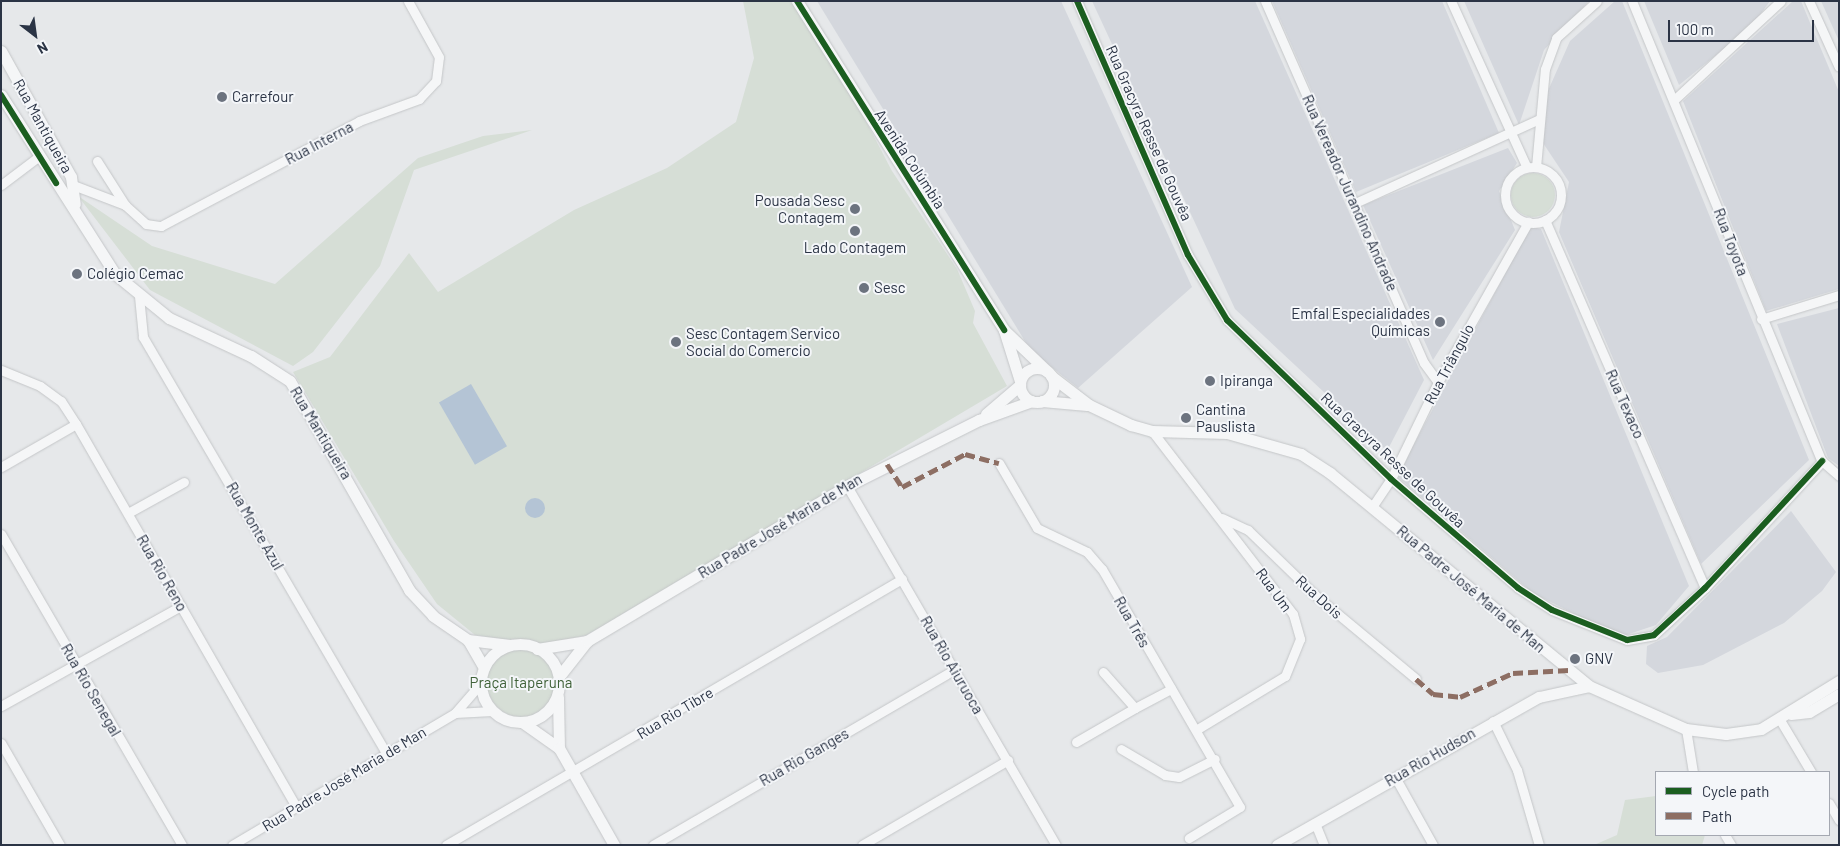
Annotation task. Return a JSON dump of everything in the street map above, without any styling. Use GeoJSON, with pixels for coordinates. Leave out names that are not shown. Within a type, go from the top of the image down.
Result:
{"type":"FeatureCollection","features":[{"type":"Feature","properties":{"kind":"street","name":"Rua Interna"},"geometry":{"type":"LineString","coordinates":[[97,161],[126,205],[146,224],[169,224],[359,122],[419,99],[436,81],[439,57],[408,1]]}},
{"type":"Feature","properties":{"kind":"street","name":"Avenida Colúmbia"},"geometry":{"type":"LineString","coordinates":[[797,1],[1004,330],[1050,374]]}},
{"type":"Feature","properties":{"kind":"street","name":"Rua Gracyra Resse de Gouvêa"},"geometry":{"type":"LineString","coordinates":[[1077,1],[1210,294],[1227,320],[1391,479],[1518,588],[1552,610],[1627,640],[1654,635],[1705,588],[1822,461]]}},
{"type":"Feature","properties":{"kind":"street","name":"Rua Vereador Jurandino Andrade"},"geometry":{"type":"LineString","coordinates":[[1265,1],[1424,363],[1438,382]]}},
{"type":"Feature","properties":{"kind":"street"},"geometry":{"type":"LineString","coordinates":[[1451,1],[1508,130],[1531,168],[1552,175],[1560,190],[1558,208],[1545,220],[1528,222],[1508,208],[1505,192],[1512,176],[1531,168]]}},
{"type":"Feature","properties":{"kind":"street"},"geometry":{"type":"LineString","coordinates":[[1531,168],[1546,69],[1556,38],[1597,1]]}},
{"type":"Feature","properties":{"kind":"street","name":"Rua Toyota"},"geometry":{"type":"LineString","coordinates":[[1632,1],[1675,99],[1761,319],[1822,461],[1839,476]]}},
{"type":"Feature","properties":{"kind":"street"},"geometry":{"type":"LineString","coordinates":[[1675,99],[1781,1]]}},
{"type":"Feature","properties":{"kind":"street"},"geometry":{"type":"LineString","coordinates":[[1809,1],[1839,68]]}},
{"type":"Feature","properties":{"kind":"street","name":"Rua Mantiqueira"},"geometry":{"type":"LineString","coordinates":[[1,51],[73,185],[75,204]]}},
{"type":"Feature","properties":{"kind":"street","name":"Rua Mantiqueira"},"geometry":{"type":"LineString","coordinates":[[1,94],[38,157],[56,183],[75,204],[115,274],[139,296],[169,318],[251,356],[290,381],[409,590],[433,616],[468,640],[484,668]]}},
{"type":"Feature","properties":{"kind":"street"},"geometry":{"type":"LineString","coordinates":[[1355,203],[1508,130],[1539,119]]}},
{"type":"Feature","properties":{"kind":"street"},"geometry":{"type":"LineString","coordinates":[[1,185],[38,157]]}},
{"type":"Feature","properties":{"kind":"street"},"geometry":{"type":"LineString","coordinates":[[56,183],[73,185]]}},
{"type":"Feature","properties":{"kind":"street","name":"Rua Interna"},"geometry":{"type":"LineString","coordinates":[[73,185],[126,205]]}},
{"type":"Feature","properties":{"kind":"street","name":"Rua Texaco"},"geometry":{"type":"LineString","coordinates":[[1545,220],[1705,588]]}},
{"type":"Feature","properties":{"kind":"street","name":"Rua Triângulo"},"geometry":{"type":"LineString","coordinates":[[1372,507],[1391,479],[1438,382],[1528,222]]}},
{"type":"Feature","properties":{"kind":"street"},"geometry":{"type":"LineString","coordinates":[[1761,319],[1839,295]]}},
{"type":"Feature","properties":{"kind":"street","name":"Rua Monte Azul"},"geometry":{"type":"LineString","coordinates":[[139,296],[143,338],[386,753]]}},
{"type":"Feature","properties":{"kind":"street"},"geometry":{"type":"LineString","coordinates":[[1004,330],[1020,383],[1037,401],[1053,390],[1050,374]]}},
{"type":"Feature","properties":{"kind":"street","name":"Rua Padre José Maria de Man"},"geometry":{"type":"LineString","coordinates":[[979,420],[1020,383],[1033,368],[1050,374]]}},
{"type":"Feature","properties":{"kind":"street","name":"Rua Rio Reno"},"geometry":{"type":"LineString","coordinates":[[1,370],[40,386],[61,401],[128,513],[296,806]]}},
{"type":"Feature","properties":{"kind":"street"},"geometry":{"type":"LineString","coordinates":[[1050,374],[1089,405],[1152,431]]}},
{"type":"Feature","properties":{"kind":"street","name":"Rua Padre José Maria de Man"},"geometry":{"type":"LineString","coordinates":[[561,674],[587,642],[847,486],[979,420],[1037,401],[1089,405]]}},
{"type":"Feature","properties":{"kind":"street"},"geometry":{"type":"LineString","coordinates":[[1,467],[76,424]]}},
{"type":"Feature","properties":{"kind":"street","name":"Rua Padre José Maria de Man"},"geometry":{"type":"LineString","coordinates":[[1152,431],[1227,433],[1285,446],[1330,472],[1589,686],[1686,730],[1743,733],[1780,720],[1839,681]]}},
{"type":"Feature","properties":{"kind":"street","name":"Rua Um"},"geometry":{"type":"LineString","coordinates":[[1152,431],[1222,518],[1293,614],[1300,639],[1285,676],[1196,730]]}},
{"type":"Feature","properties":{"kind":"street","name":"Rua Três"},"geometry":{"type":"LineString","coordinates":[[999,464],[1037,528],[1087,552],[1102,569],[1171,689],[1216,759],[1240,807],[1189,838]]}},
{"type":"Feature","properties":{"kind":"street"},"geometry":{"type":"LineString","coordinates":[[128,513],[184,482]]}},
{"type":"Feature","properties":{"kind":"street","name":"Rua Rio Aiuruoca"},"geometry":{"type":"LineString","coordinates":[[847,486],[1056,845]]}},
{"type":"Feature","properties":{"kind":"street","name":"Rua Dois"},"geometry":{"type":"LineString","coordinates":[[1222,518],[1248,530],[1316,595],[1416,679]]}},
{"type":"Feature","properties":{"kind":"street","name":"Rua Rio Senegal"},"geometry":{"type":"LineString","coordinates":[[1,534],[182,845]]}},
{"type":"Feature","properties":{"kind":"street","name":"Rua Rio Tibre"},"geometry":{"type":"LineString","coordinates":[[446,845],[902,579]]}},
{"type":"Feature","properties":{"kind":"street"},"geometry":{"type":"LineString","coordinates":[[1,706],[75,663],[181,606]]}},
{"type":"Feature","properties":{"kind":"street","name":"Rua Mantiqueira"},"geometry":{"type":"LineString","coordinates":[[468,640],[510,645]]}},
{"type":"Feature","properties":{"kind":"street","name":"Rua Padre José Maria de Man"},"geometry":{"type":"LineString","coordinates":[[537,649],[587,642]]}},
{"type":"Feature","properties":{"kind":"street"},"geometry":{"type":"LineString","coordinates":[[559,748],[558,696],[561,674],[537,649],[510,645],[497,651],[484,668],[481,694],[492,712],[522,722],[559,748],[614,845]]}},
{"type":"Feature","properties":{"kind":"street","name":"Rua Rio Ganges"},"geometry":{"type":"LineString","coordinates":[[653,845],[955,669]]}},
{"type":"Feature","properties":{"kind":"street"},"geometry":{"type":"LineString","coordinates":[[1103,672],[1134,708]]}},
{"type":"Feature","properties":{"kind":"street","name":"Rua Padre José Maria de Man"},"geometry":{"type":"LineString","coordinates":[[232,845],[455,713],[482,683]]}},
{"type":"Feature","properties":{"kind":"street","name":"Rua Rio Hudson"},"geometry":{"type":"LineString","coordinates":[[1277,845],[1539,696],[1589,686]]}},
{"type":"Feature","properties":{"kind":"street"},"geometry":{"type":"LineString","coordinates":[[1076,742],[1171,689]]}},
{"type":"Feature","properties":{"kind":"street","name":"Rua Padre José Maria de Man"},"geometry":{"type":"LineString","coordinates":[[1791,714],[1809,712],[1839,694]]}},
{"type":"Feature","properties":{"kind":"street"},"geometry":{"type":"LineString","coordinates":[[522,722],[547,711],[558,696]]}},
{"type":"Feature","properties":{"kind":"street","name":"Rua Padre José Maria de Man"},"geometry":{"type":"LineString","coordinates":[[455,713],[492,712]]}},
{"type":"Feature","properties":{"kind":"street"},"geometry":{"type":"LineString","coordinates":[[1780,720],[1810,771]]}},
{"type":"Feature","properties":{"kind":"street"},"geometry":{"type":"LineString","coordinates":[[1493,721],[1517,770],[1539,845]]}},
{"type":"Feature","properties":{"kind":"street"},"geometry":{"type":"LineString","coordinates":[[1686,730],[1693,771]]}},
{"type":"Feature","properties":{"kind":"street"},"geometry":{"type":"LineString","coordinates":[[1,743],[60,845]]}},
{"type":"Feature","properties":{"kind":"street"},"geometry":{"type":"LineString","coordinates":[[1121,749],[1165,775],[1179,777],[1216,759]]}},
{"type":"Feature","properties":{"kind":"street"},"geometry":{"type":"LineString","coordinates":[[862,845],[1008,760]]}},
{"type":"Feature","properties":{"kind":"street"},"geometry":{"type":"LineString","coordinates":[[1395,777],[1433,845]]}},
{"type":"Feature","properties":{"kind":"street"},"geometry":{"type":"LineString","coordinates":[[1830,805],[1839,820]]}},
{"type":"Feature","properties":{"kind":"street"},"geometry":{"type":"LineString","coordinates":[[1315,823],[1324,845]]}},
{"type":"Feature","properties":{"kind":"shaded area"},"geometry":{"type":"Polygon","coordinates":[[[817,1],[1061,1],[1192,287],[1078,388],[1031,351],[817,1]]]}},
{"type":"Feature","properties":{"kind":"shaded area"},"geometry":{"type":"Polygon","coordinates":[[[1092,1],[1255,1],[1424,380],[1387,451],[1235,309],[1092,1]]]}},
{"type":"Feature","properties":{"kind":"shaded area"},"geometry":{"type":"Polygon","coordinates":[[[1272,1],[1442,1],[1499,133],[1356,192],[1272,1]]]}},
{"type":"Feature","properties":{"kind":"shaded area"},"geometry":{"type":"Polygon","coordinates":[[[1464,1],[1589,1],[1544,50],[1519,125],[1464,1]]]}},
{"type":"Feature","properties":{"kind":"shaded area"},"geometry":{"type":"Polygon","coordinates":[[[1615,1],[1622,1],[1809,460],[1701,564],[1559,232],[1569,182],[1541,140],[1547,93],[1570,41],[1615,1]]]}},
{"type":"Feature","properties":{"kind":"shaded area"},"geometry":{"type":"Polygon","coordinates":[[[1644,1],[1770,1],[1751,27],[1679,85],[1644,1]]]}},
{"type":"Feature","properties":{"kind":"shaded area"},"geometry":{"type":"Polygon","coordinates":[[[1793,1],[1801,1],[1839,92],[1839,289],[1766,311],[1683,101],[1793,1]]]}},
{"type":"Feature","properties":{"kind":"shaded area"},"geometry":{"type":"Polygon","coordinates":[[[1821,1],[1839,1],[1839,41],[1821,1]]]}},
{"type":"Feature","properties":{"kind":"shaded area"},"geometry":{"type":"Polygon","coordinates":[[[1508,148],[1517,163],[1499,191],[1515,230],[1433,360],[1363,205],[1508,148]]]}},
{"type":"Feature","properties":{"kind":"shaded area"},"geometry":{"type":"Polygon","coordinates":[[[1530,227],[1541,229],[1689,586],[1656,625],[1620,637],[1533,593],[1397,476],[1530,227]]]}},
{"type":"Feature","properties":{"kind":"shaded area"},"geometry":{"type":"Polygon","coordinates":[[[1839,308],[1839,466],[1828,458],[1777,324],[1839,308]]]}},
{"type":"Feature","properties":{"kind":"shaded area"},"geometry":{"type":"Polygon","coordinates":[[[1791,511],[1836,572],[1822,591],[1784,623],[1703,665],[1658,673],[1646,664],[1647,646],[1667,637],[1791,511]]]}},
{"type":"Feature","properties":{"kind":"green space","name":"Sesc Contagem Servico Social do Comercio"},"geometry":{"type":"Polygon","coordinates":[[[743,1],[803,1],[892,171],[957,269],[975,311],[973,323],[1007,386],[587,635],[541,645],[475,635],[437,604],[394,541],[293,372],[330,357],[409,253],[438,292],[574,210],[667,168],[736,122],[754,58],[743,1]]]}},
{"type":"Feature","properties":{"kind":"green space"},"geometry":{"type":"Polygon","coordinates":[[[532,130],[414,170],[380,266],[313,352],[293,366],[150,290],[78,196],[152,246],[275,284],[418,158],[483,136],[532,130]]]}},
{"type":"Feature","properties":{"kind":"green space"},"geometry":{"type":"Polygon","coordinates":[[[1529,173],[1537,173],[1549,179],[1555,195],[1549,211],[1537,217],[1529,217],[1517,211],[1511,199],[1511,191],[1517,179],[1529,173]]]}},
{"type":"Feature","properties":{"kind":"green space","name":"Praça Itaperuna"},"geometry":{"type":"Polygon","coordinates":[[[521,649],[534,652],[545,659],[552,670],[555,683],[552,696],[545,707],[534,714],[521,717],[508,714],[497,707],[490,696],[487,683],[490,670],[497,659],[508,652],[521,649]]]}},
{"type":"Feature","properties":{"kind":"green space"},"geometry":{"type":"Polygon","coordinates":[[[1655,796],[1655,836],[1705,836],[1702,845],[1594,845],[1617,835],[1625,800],[1655,796]]]}},
{"type":"Feature","properties":{"kind":"water"},"geometry":{"type":"Polygon","coordinates":[[[471,384],[507,446],[475,465],[439,403],[471,384]]]}},
{"type":"Feature","properties":{"kind":"water"},"geometry":{"type":"Polygon","coordinates":[[[535,498],[542,501],[545,508],[542,515],[535,518],[528,515],[525,508],[528,501],[535,498]]]}},
{"type":"Feature","properties":{"kind":"marked path"},"geometry":{"type":"LineString","coordinates":[[887,464],[902,487],[965,454],[999,463]]}},
{"type":"Feature","properties":{"kind":"marked path"},"geometry":{"type":"LineString","coordinates":[[1416,679],[1433,694],[1460,697],[1513,673],[1569,670]]}},
{"type":"Feature","properties":{"kind":"cycle path"},"geometry":{"type":"LineString","coordinates":[[797,1],[1004,330]]}},
{"type":"Feature","properties":{"kind":"cycle path"},"geometry":{"type":"LineString","coordinates":[[1077,1],[1188,255],[1227,320],[1391,479],[1518,588],[1552,610],[1627,640],[1654,635],[1705,588],[1822,461]]}},
{"type":"Feature","properties":{"kind":"cycle path"},"geometry":{"type":"LineString","coordinates":[[1,95],[56,183]]}},
{"type":"Feature","properties":{"kind":"place","name":"Carrefour"},"geometry":{"type":"Point","coordinates":[222,97]}},
{"type":"Feature","properties":{"kind":"place","name":"Pousada Sesc Contagem"},"geometry":{"type":"Point","coordinates":[855,209]}},
{"type":"Feature","properties":{"kind":"place","name":"Lado Contagem"},"geometry":{"type":"Point","coordinates":[855,231]}},
{"type":"Feature","properties":{"kind":"place","name":"Colégio Cemac"},"geometry":{"type":"Point","coordinates":[77,274]}},
{"type":"Feature","properties":{"kind":"place","name":"Sesc"},"geometry":{"type":"Point","coordinates":[864,288]}},
{"type":"Feature","properties":{"kind":"place","name":"Emfal Especialidades Químicas"},"geometry":{"type":"Point","coordinates":[1440,322]}},
{"type":"Feature","properties":{"kind":"place","name":"Sesc Contagem Servico Social do Comercio"},"geometry":{"type":"Point","coordinates":[676,342]}},
{"type":"Feature","properties":{"kind":"place","name":"Ipiranga"},"geometry":{"type":"Point","coordinates":[1210,381]}},
{"type":"Feature","properties":{"kind":"place","name":"Cantina Pauslista"},"geometry":{"type":"Point","coordinates":[1186,418]}},
{"type":"Feature","properties":{"kind":"place","name":"GNV"},"geometry":{"type":"Point","coordinates":[1575,659]}}]}
